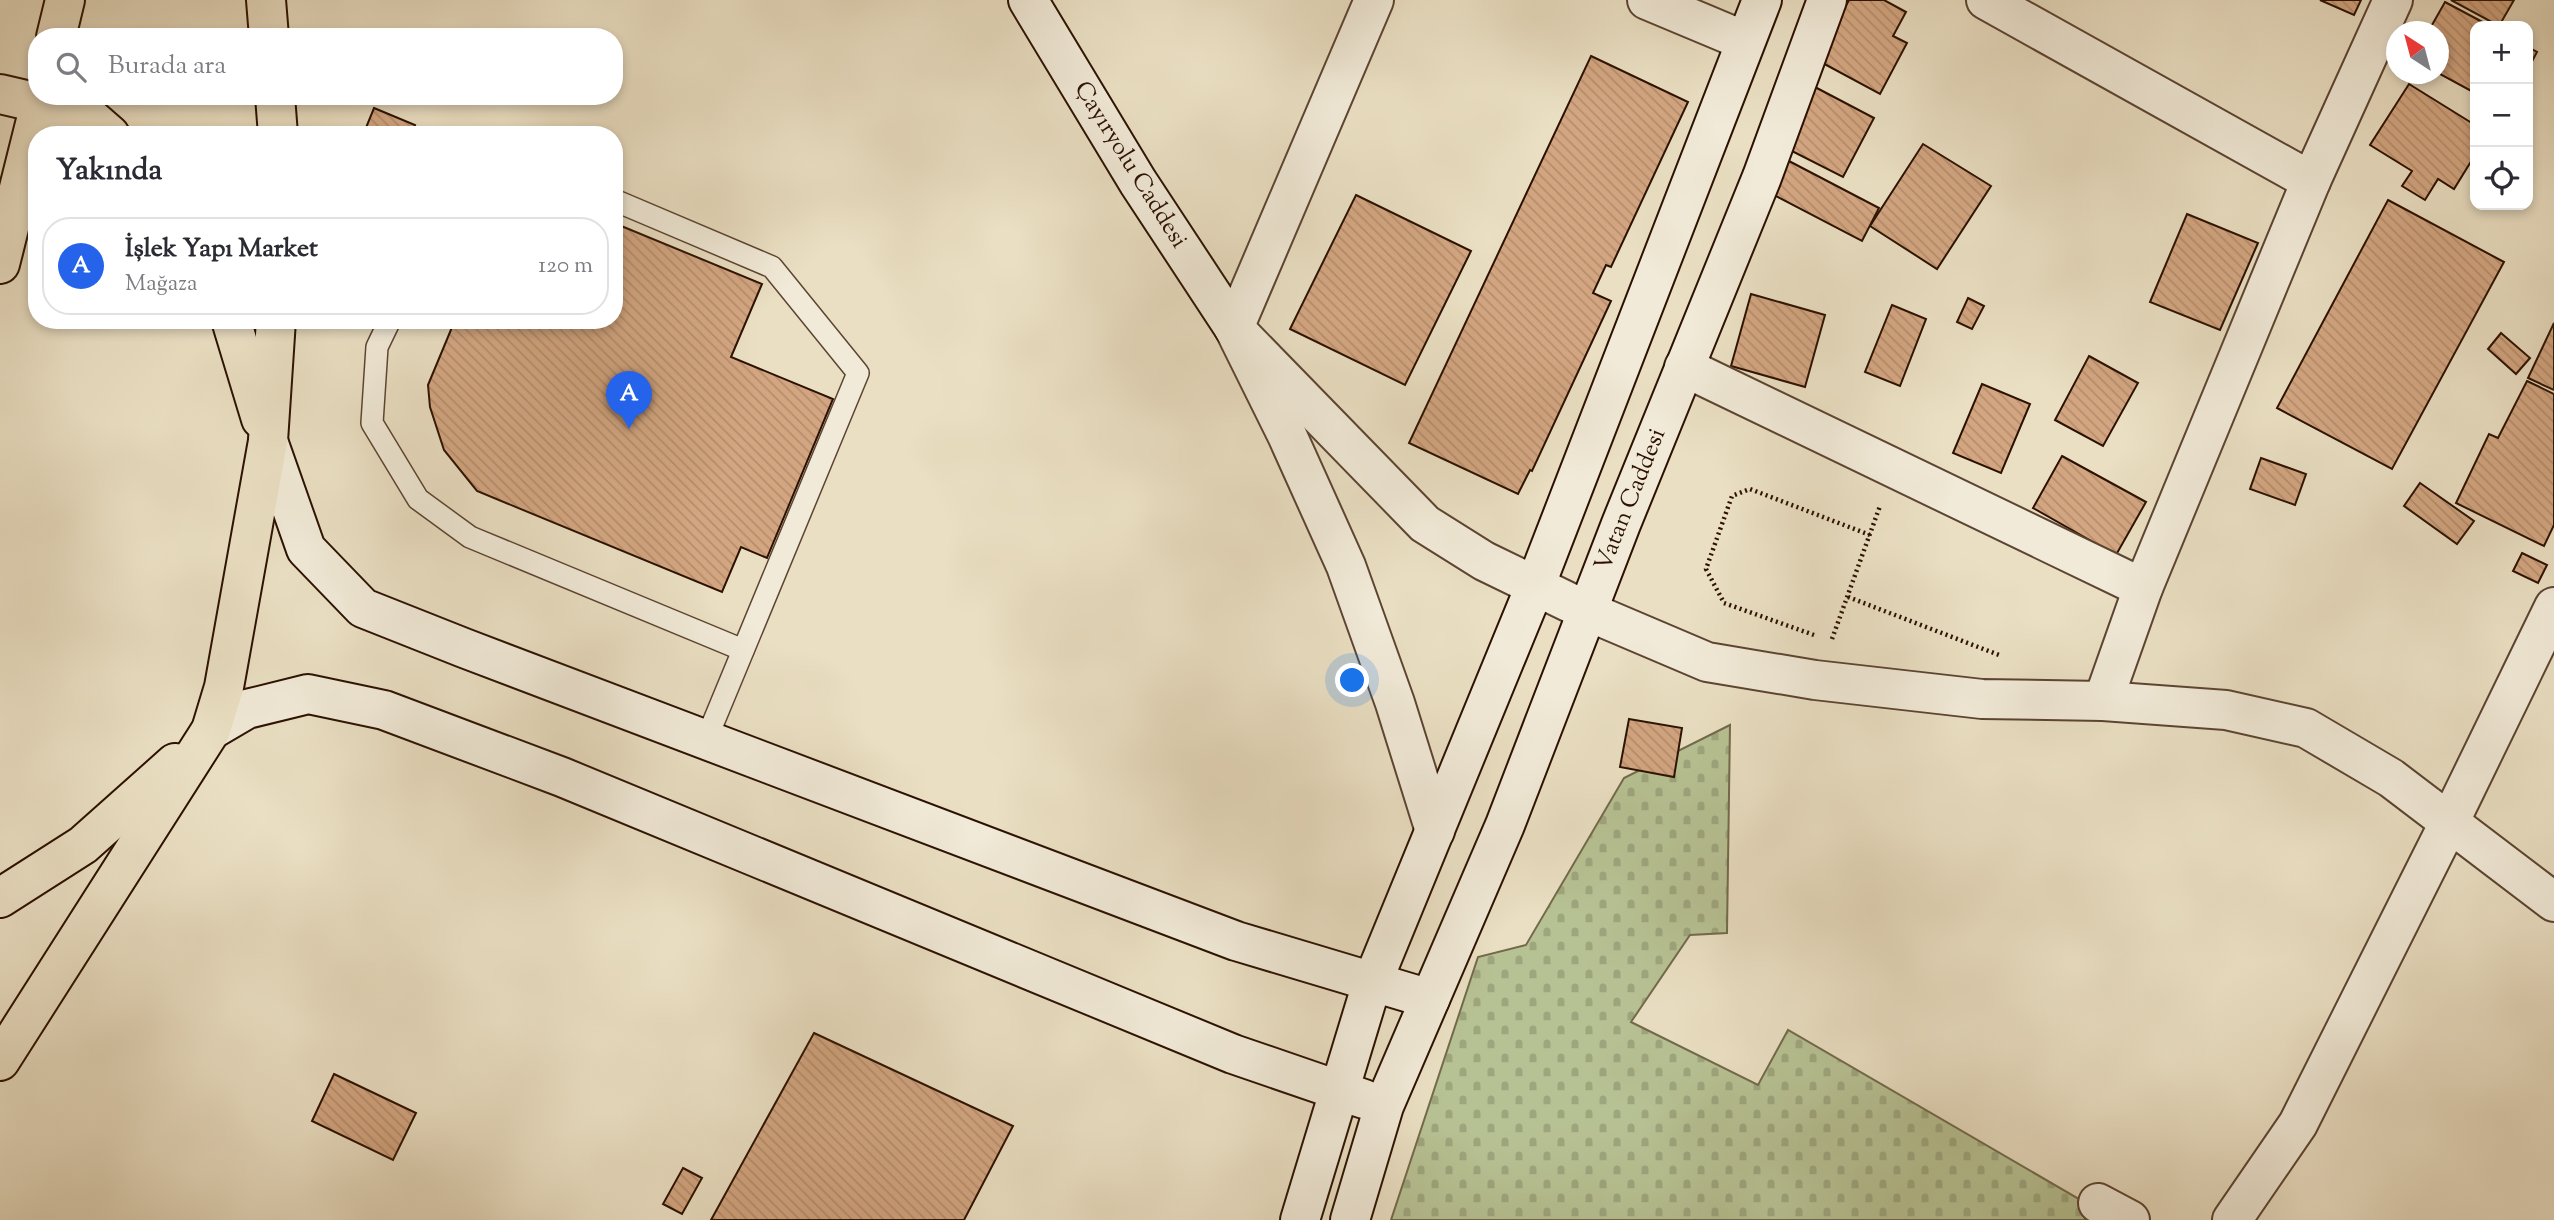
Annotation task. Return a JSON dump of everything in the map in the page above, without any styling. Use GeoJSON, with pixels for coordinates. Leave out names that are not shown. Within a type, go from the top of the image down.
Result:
{"type":"FeatureCollection","features":[{"type":"Feature","properties":{"kind":"main road"},"geometry":{"type":"LineString","coordinates":[[58,28],[65,0]]}},
{"type":"Feature","properties":{"kind":"main road"},"geometry":{"type":"LineString","coordinates":[[266,0],[268,28]]}},
{"type":"Feature","properties":{"kind":"main road"},"geometry":{"type":"LineString","coordinates":[[0,94],[28,98]]}},
{"type":"Feature","properties":{"kind":"main road"},"geometry":{"type":"LineString","coordinates":[[34,126],[40,105]]}},
{"type":"Feature","properties":{"kind":"main road"},"geometry":{"type":"LineString","coordinates":[[57,105],[86,114],[100,126]]}},
{"type":"Feature","properties":{"kind":"main road"},"geometry":{"type":"LineString","coordinates":[[276,105],[277,126]]}},
{"type":"Feature","properties":{"kind":"main road"},"geometry":{"type":"LineString","coordinates":[[0,264],[28,152]]}},
{"type":"Feature","properties":{"kind":"main road"},"geometry":{"type":"LineString","coordinates":[[234,329],[268,441]]}},
{"type":"Feature","properties":{"kind":"main road"},"geometry":{"type":"LineString","coordinates":[[0,1061],[211,730],[224,687],[268,441],[275,329]]}},
{"type":"Feature","properties":{"kind":"main road"},"geometry":{"type":"LineString","coordinates":[[0,898],[83,845],[211,730]]}},
{"type":"Feature","properties":{"kind":"street"},"geometry":{"type":"LineString","coordinates":[[1374,0],[1234,328],[1287,435],[1346,566],[1399,715],[1435,831]]}},
{"type":"Feature","properties":{"kind":"street"},"geometry":{"type":"LineString","coordinates":[[1647,0],[1745,41]]}},
{"type":"Feature","properties":{"kind":"street"},"geometry":{"type":"LineString","coordinates":[[1300,1220],[1372,983],[1536,584],[1762,0]]}},
{"type":"Feature","properties":{"kind":"street","name":"Vatan Caddesi"},"geometry":{"type":"LineString","coordinates":[[1350,1220],[1384,1106],[1505,824],[1587,611],[1762,177],[1827,0]]}},
{"type":"Feature","properties":{"kind":"street"},"geometry":{"type":"LineString","coordinates":[[1986,0],[2311,181]]}},
{"type":"Feature","properties":{"kind":"street"},"geometry":{"type":"LineString","coordinates":[[2103,701],[2143,588],[2311,181],[2392,0]]}},
{"type":"Feature","properties":{"kind":"street","name":"Çayıryolu Caddesi"},"geometry":{"type":"LineString","coordinates":[[1030,1],[1138,182],[1234,328]]}},
{"type":"Feature","properties":{"kind":"street"},"geometry":{"type":"LineString","coordinates":[[1234,328],[1425,524],[1484,561],[1587,611],[1707,662],[1815,680],[1982,699],[2103,701],[2226,710],[2306,728],[2391,778],[2554,902]]}},
{"type":"Feature","properties":{"kind":"street"},"geometry":{"type":"LineString","coordinates":[[1684,367],[2143,588]]}},
{"type":"Feature","properties":{"kind":"street"},"geometry":{"type":"LineString","coordinates":[[268,441],[306,549],[363,608],[1236,941],[1430,999]]}},
{"type":"Feature","properties":{"kind":"street"},"geometry":{"type":"LineString","coordinates":[[2232,1220],[2298,1124],[2554,607]]}},
{"type":"Feature","properties":{"kind":"street"},"geometry":{"type":"LineString","coordinates":[[211,730],[247,709],[308,695],[384,710],[562,777],[1233,1054],[1384,1106]]}},
{"type":"Feature","properties":{"kind":"lane"},"geometry":{"type":"LineString","coordinates":[[623,204],[772,267],[858,373],[706,740]]}},
{"type":"Feature","properties":{"kind":"lane"},"geometry":{"type":"LineString","coordinates":[[386,329],[377,347],[372,424],[418,499],[470,537],[743,650]]}},
{"type":"Feature","properties":{"kind":"path"},"geometry":{"type":"LineString","coordinates":[[1870,535],[1750,488],[1732,496],[1706,569],[1724,603],[1832,641],[1848,597],[1894,468]]}},
{"type":"Feature","properties":{"kind":"path"},"geometry":{"type":"LineString","coordinates":[[1848,597],[2002,657]]}},
{"type":"Feature","properties":{"kind":"green space"},"geometry":{"type":"Polygon","coordinates":[[[1730,725],[1727,933],[1690,935],[1631,1022],[1758,1085],[1788,1030],[2115,1220],[1391,1220],[1478,957],[1526,945],[1624,778],[1730,725]]]}},
{"type":"Feature","properties":{"kind":"building"},"geometry":{"type":"Polygon","coordinates":[[[1849,0],[1884,0],[1906,12],[1893,36],[1907,43],[1880,94],[1817,60],[1849,0]]]}},
{"type":"Feature","properties":{"kind":"building"},"geometry":{"type":"Polygon","coordinates":[[[2320,0],[2361,0],[2354,15],[2320,0]]]}},
{"type":"Feature","properties":{"kind":"building"},"geometry":{"type":"Polygon","coordinates":[[[2451,0],[2514,0],[2502,21],[2490,21],[2451,0]]]}},
{"type":"Feature","properties":{"kind":"building"},"geometry":{"type":"Polygon","coordinates":[[[2445,2],[2481,21],[2470,21],[2470,90],[2449,79],[2449,21],[2434,21],[2445,2]]]}},
{"type":"Feature","properties":{"kind":"building"},"geometry":{"type":"Polygon","coordinates":[[[1591,56],[1688,102],[1611,267],[1606,265],[1593,293],[1611,301],[1532,471],[1530,470],[1518,494],[1409,443],[1591,56]]]}},
{"type":"Feature","properties":{"kind":"building"},"geometry":{"type":"Polygon","coordinates":[[[2409,84],[2470,122],[2470,163],[2454,189],[2438,179],[2425,200],[2402,186],[2412,171],[2370,145],[2409,84]]]}},
{"type":"Feature","properties":{"kind":"building"},"geometry":{"type":"Polygon","coordinates":[[[1813,86],[1874,118],[1843,177],[1782,146],[1813,86]]]}},
{"type":"Feature","properties":{"kind":"building"},"geometry":{"type":"Polygon","coordinates":[[[374,108],[415,125],[415,126],[367,126],[374,108]]]}},
{"type":"Feature","properties":{"kind":"building"},"geometry":{"type":"Polygon","coordinates":[[[1923,144],[1991,186],[1937,269],[1870,226],[1923,144]]]}},
{"type":"Feature","properties":{"kind":"building"},"geometry":{"type":"Polygon","coordinates":[[[1787,160],[1879,208],[1862,241],[1770,193],[1787,160]]]}},
{"type":"Feature","properties":{"kind":"building"},"geometry":{"type":"Polygon","coordinates":[[[1356,195],[1471,251],[1405,385],[1290,329],[1356,195]]]}},
{"type":"Feature","properties":{"kind":"building"},"geometry":{"type":"Polygon","coordinates":[[[2388,200],[2504,262],[2392,469],[2277,408],[2388,200]]]}},
{"type":"Feature","properties":{"kind":"building"},"geometry":{"type":"Polygon","coordinates":[[[2187,214],[2258,243],[2220,330],[2150,302],[2187,214]]]}},
{"type":"Feature","properties":{"kind":"building"},"geometry":{"type":"Polygon","coordinates":[[[623,227],[762,284],[731,357],[833,399],[767,558],[741,547],[722,592],[477,491],[444,450],[430,407],[428,385],[451,329],[623,329],[623,227]]]}},
{"type":"Feature","properties":{"kind":"building"},"geometry":{"type":"Polygon","coordinates":[[[1751,294],[1825,315],[1805,387],[1731,366],[1751,294]]]}},
{"type":"Feature","properties":{"kind":"building"},"geometry":{"type":"Polygon","coordinates":[[[1968,298],[1984,306],[1972,329],[1957,322],[1968,298]]]}},
{"type":"Feature","properties":{"kind":"building"},"geometry":{"type":"Polygon","coordinates":[[[1892,305],[1926,319],[1900,386],[1865,372],[1892,305]]]}},
{"type":"Feature","properties":{"kind":"building"},"geometry":{"type":"Polygon","coordinates":[[[2554,323],[2554,390],[2528,378],[2554,323]]]}},
{"type":"Feature","properties":{"kind":"building"},"geometry":{"type":"Polygon","coordinates":[[[2501,333],[2530,358],[2516,374],[2488,349],[2501,333]]]}},
{"type":"Feature","properties":{"kind":"building"},"geometry":{"type":"Polygon","coordinates":[[[2089,356],[2138,383],[2103,446],[2055,420],[2089,356]]]}},
{"type":"Feature","properties":{"kind":"building"},"geometry":{"type":"Polygon","coordinates":[[[2527,381],[2554,394],[2554,525],[2544,546],[2456,503],[2489,434],[2498,438],[2527,381]]]}},
{"type":"Feature","properties":{"kind":"building"},"geometry":{"type":"Polygon","coordinates":[[[1982,384],[2030,404],[2001,473],[1953,453],[1982,384]]]}},
{"type":"Feature","properties":{"kind":"building"},"geometry":{"type":"Polygon","coordinates":[[[2062,456],[2146,502],[2116,555],[2033,508],[2062,456]]]}},
{"type":"Feature","properties":{"kind":"building"},"geometry":{"type":"Polygon","coordinates":[[[2261,458],[2306,474],[2295,505],[2250,489],[2261,458]]]}},
{"type":"Feature","properties":{"kind":"building"},"geometry":{"type":"Polygon","coordinates":[[[2420,483],[2474,521],[2457,544],[2404,506],[2420,483]]]}},
{"type":"Feature","properties":{"kind":"building"},"geometry":{"type":"Polygon","coordinates":[[[2522,553],[2547,565],[2538,583],[2513,571],[2522,553]]]}},
{"type":"Feature","properties":{"kind":"building"},"geometry":{"type":"Polygon","coordinates":[[[1629,719],[1682,728],[1674,777],[1620,767],[1629,719]]]}},
{"type":"Feature","properties":{"kind":"building"},"geometry":{"type":"Polygon","coordinates":[[[814,1033],[1013,1126],[964,1220],[711,1220],[814,1033]]]}},
{"type":"Feature","properties":{"kind":"building"},"geometry":{"type":"Polygon","coordinates":[[[334,1074],[416,1113],[393,1160],[312,1121],[334,1074]]]}},
{"type":"Feature","properties":{"kind":"building"},"geometry":{"type":"Polygon","coordinates":[[[683,1168],[702,1178],[682,1214],[663,1204],[683,1168]]]}},
{"type":"Feature","properties":{"kind":"place","name":"İşlek Yapı Market"},"geometry":{"type":"Point","coordinates":[629,429]}}]}
